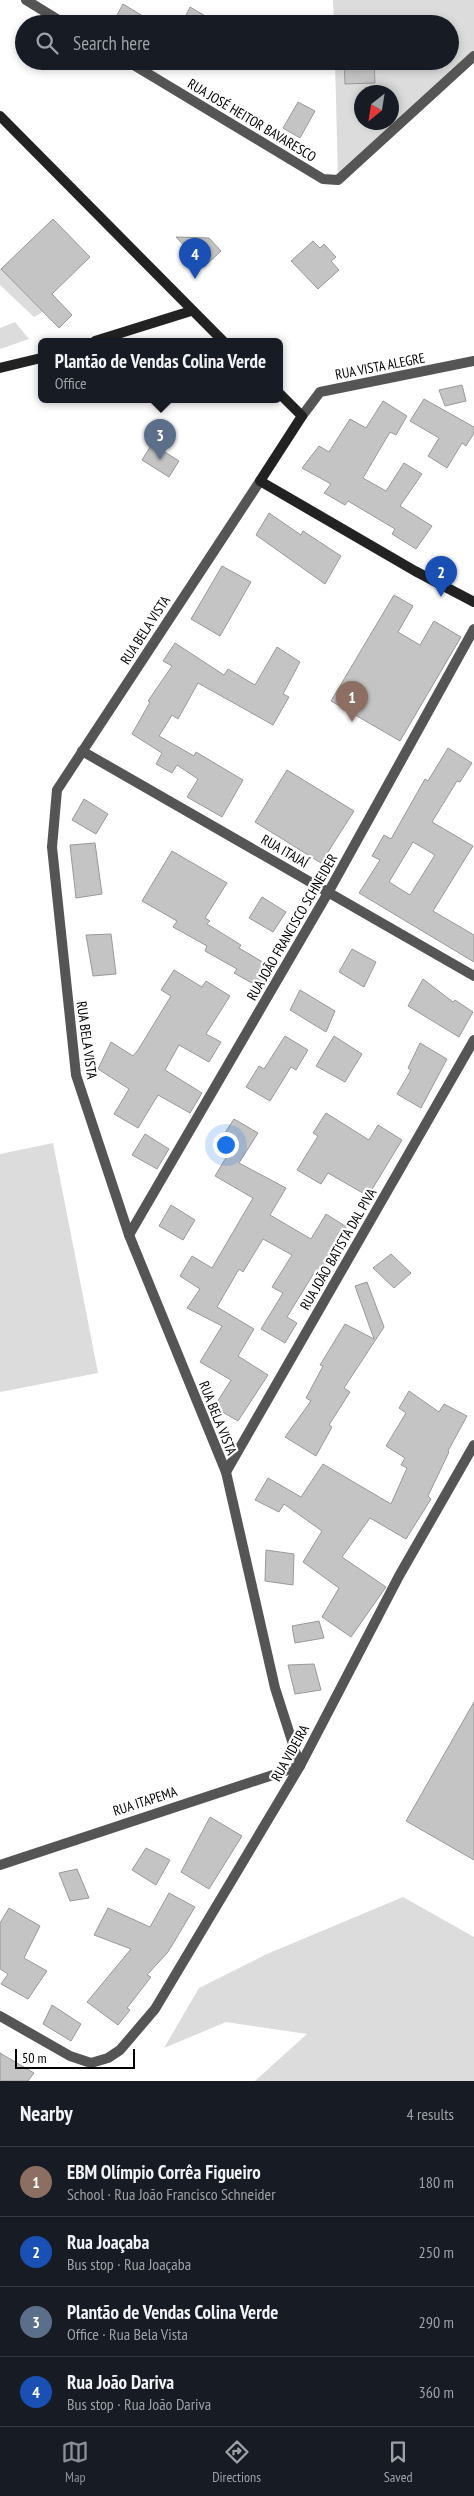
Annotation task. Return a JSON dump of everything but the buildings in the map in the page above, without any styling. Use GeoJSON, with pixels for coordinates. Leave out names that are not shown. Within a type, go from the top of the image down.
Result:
{"type":"FeatureCollection","features":[{"type":"Feature","properties":{"kind":"street"},"geometry":{"type":"LineString","coordinates":[[26,0],[50,15]]}},
{"type":"Feature","properties":{"kind":"street","name":"RUA JOSÉ HEITOR BAVARESCO"},"geometry":{"type":"LineString","coordinates":[[459,70],[474,56]]}},
{"type":"Feature","properties":{"kind":"street","name":"RUA JOSÉ HEITOR BAVARESCO"},"geometry":{"type":"LineString","coordinates":[[142,70],[323,180],[338,180],[459,70]]}},
{"type":"Feature","properties":{"kind":"street"},"geometry":{"type":"LineString","coordinates":[[0,116],[220,338]]}},
{"type":"Feature","properties":{"kind":"street"},"geometry":{"type":"LineString","coordinates":[[105,338],[191,311]]}},
{"type":"Feature","properties":{"kind":"street"},"geometry":{"type":"LineString","coordinates":[[0,368],[38,359]]}},
{"type":"Feature","properties":{"kind":"street","name":"RUA VISTA ALEGRE"},"geometry":{"type":"LineString","coordinates":[[302,416],[320,392],[474,361]]}},
{"type":"Feature","properties":{"kind":"street"},"geometry":{"type":"LineString","coordinates":[[283,397],[302,416]]}},
{"type":"Feature","properties":{"kind":"street","name":"RUA BELA VISTA"},"geometry":{"type":"LineString","coordinates":[[300,1766],[275,1688],[226,1472],[129,1235],[76,1075],[52,847],[57,790],[302,416]]}},
{"type":"Feature","properties":{"kind":"street"},"geometry":{"type":"LineString","coordinates":[[260,481],[424,576],[474,602]]}},
{"type":"Feature","properties":{"kind":"street","name":"RUA JOÃO FRANCISCO SCHNEIDER"},"geometry":{"type":"LineString","coordinates":[[129,1235],[329,892],[474,628]]}},
{"type":"Feature","properties":{"kind":"street","name":"RUA ITAJAÍ"},"geometry":{"type":"LineString","coordinates":[[82,751],[474,976]]}},
{"type":"Feature","properties":{"kind":"street","name":"RUA JOÃO BATISTA DAL PIVA"},"geometry":{"type":"LineString","coordinates":[[226,1472],[474,1040]]}},
{"type":"Feature","properties":{"kind":"street","name":"RUA VIDEIRA"},"geometry":{"type":"LineString","coordinates":[[0,2016],[70,2056],[91,2063],[108,2058],[120,2050],[155,2009],[300,1766],[399,1576],[474,1445]]}},
{"type":"Feature","properties":{"kind":"street","name":"RUA ITAPEMA"},"geometry":{"type":"LineString","coordinates":[[0,1864],[300,1766]]}},
{"type":"Feature","properties":{"kind":"shaded area"},"geometry":{"type":"Polygon","coordinates":[[[333,0],[474,0],[474,56],[459,70],[459,15],[334,15],[333,0]]]}},
{"type":"Feature","properties":{"kind":"shaded area"},"geometry":{"type":"Polygon","coordinates":[[[335,70],[459,70],[399,124],[399,85],[354,85],[354,130],[393,130],[338,180],[335,70]]]}},
{"type":"Feature","properties":{"kind":"shaded area"},"geometry":{"type":"Polygon","coordinates":[[[0,268],[43,312],[34,317],[0,285],[0,268]]]}},
{"type":"Feature","properties":{"kind":"shaded area"},"geometry":{"type":"Polygon","coordinates":[[[15,322],[29,339],[0,349],[0,328],[15,322]]]}},
{"type":"Feature","properties":{"kind":"shaded area"},"geometry":{"type":"Polygon","coordinates":[[[53,1143],[98,1373],[0,1392],[0,1154],[53,1143]]]}},
{"type":"Feature","properties":{"kind":"shaded area"},"geometry":{"type":"Polygon","coordinates":[[[403,1897],[474,1937],[474,2081],[255,2081],[307,2034],[226,2022],[164,2048],[199,1988],[267,1954],[403,1897]]]}},
{"type":"Feature","properties":{"kind":"place","name":"Rua João Dariva"},"geometry":{"type":"Point","coordinates":[195,279]}},
{"type":"Feature","properties":{"kind":"place","name":"Plantão de Vendas Colina Verde"},"geometry":{"type":"Point","coordinates":[160,460]}},
{"type":"Feature","properties":{"kind":"place","name":"Rua Joaçaba"},"geometry":{"type":"Point","coordinates":[441,597]}},
{"type":"Feature","properties":{"kind":"place","name":"EBM Olímpio Corrêa Figueiro"},"geometry":{"type":"Point","coordinates":[352,722]}}]}
